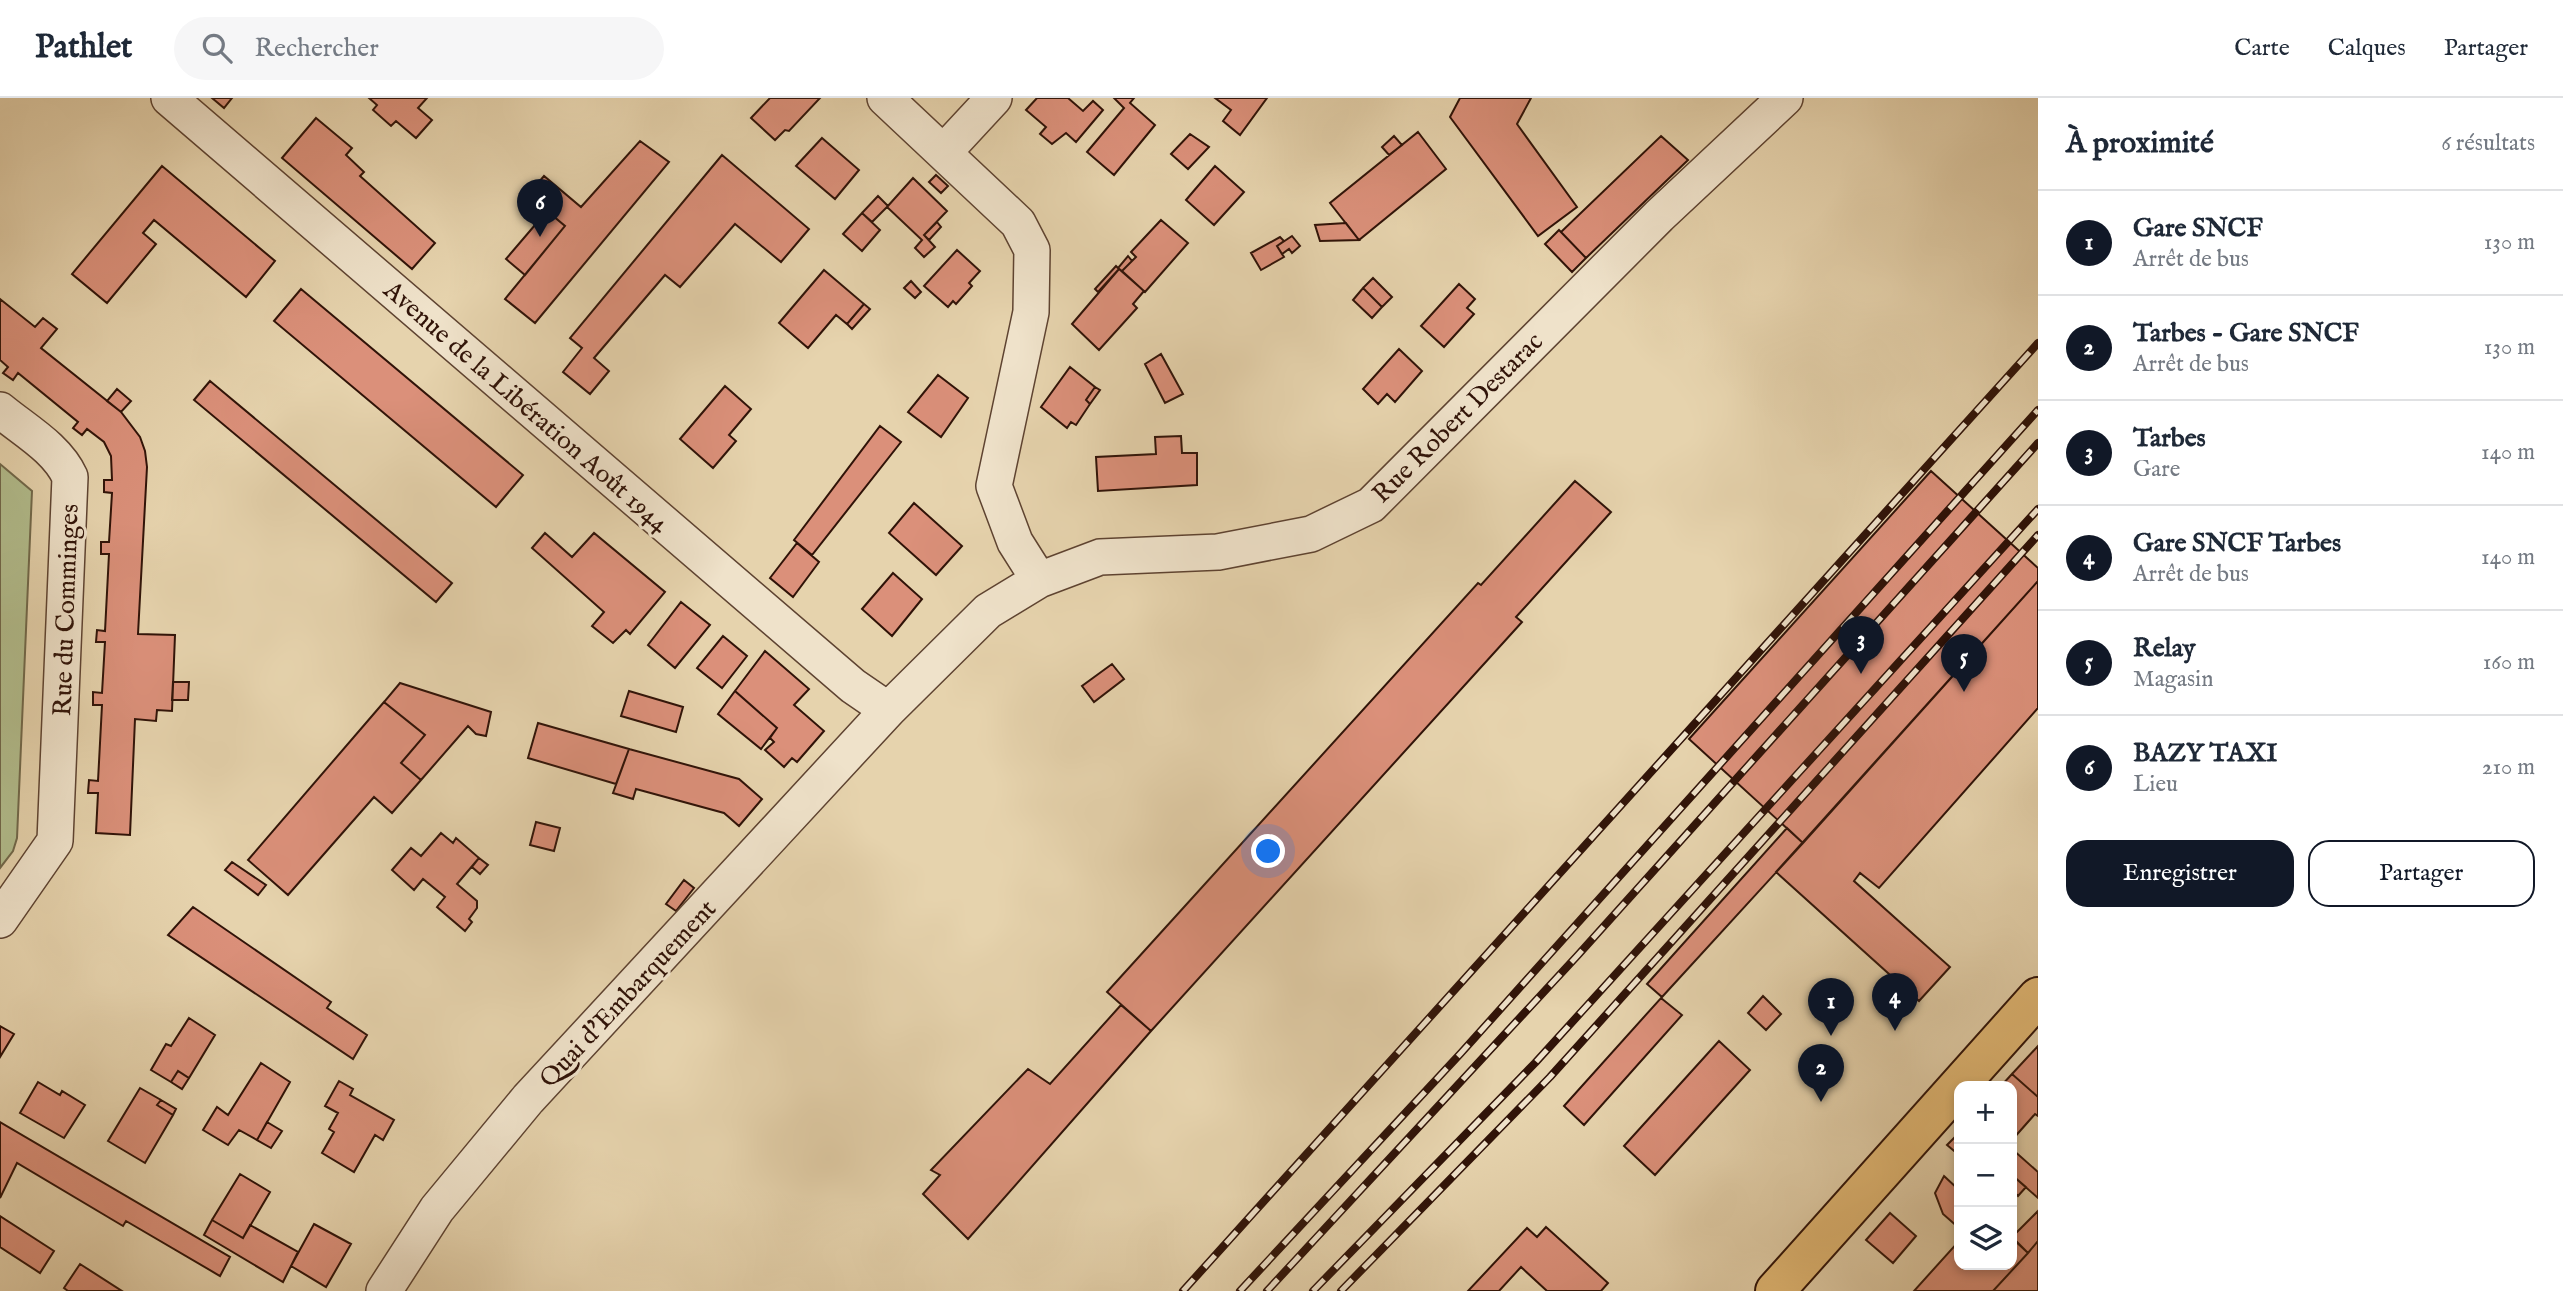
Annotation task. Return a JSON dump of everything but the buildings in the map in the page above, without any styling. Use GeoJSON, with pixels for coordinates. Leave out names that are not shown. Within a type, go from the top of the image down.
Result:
{"type":"FeatureCollection","features":[{"type":"Feature","properties":{"kind":"main road"},"geometry":{"type":"LineString","coordinates":[[1775,1291],[2038,997]]}},
{"type":"Feature","properties":{"kind":"street","name":"Avenue de la Libération Août 1944"},"geometry":{"type":"LineString","coordinates":[[169,98],[853,686],[888,710]]}},
{"type":"Feature","properties":{"kind":"street"},"geometry":{"type":"LineString","coordinates":[[886,98],[1018,223],[1032,250],[1031,312],[994,486],[1014,542],[1039,580]]}},
{"type":"Feature","properties":{"kind":"street"},"geometry":{"type":"LineString","coordinates":[[944,152],[995,98]]}},
{"type":"Feature","properties":{"kind":"street","name":"Rue Robert Destarac"},"geometry":{"type":"LineString","coordinates":[[888,710],[988,611],[1039,580],[1100,557],[1218,552],[1311,534],[1371,505],[1658,216],[1785,98]]}},
{"type":"Feature","properties":{"kind":"street","name":"Rue du Comminges"},"geometry":{"type":"LineString","coordinates":[[0,410],[54,454],[71,477],[55,841],[0,920]]}},
{"type":"Feature","properties":{"kind":"street","name":"Quai d'Embarquement"},"geometry":{"type":"LineString","coordinates":[[384,1291],[437,1209],[528,1099],[888,710]]}},
{"type":"Feature","properties":{"kind":"green space"},"geometry":{"type":"Polygon","coordinates":[[[0,464],[32,491],[17,838],[13,851],[0,868],[0,464]]]}},
{"type":"Feature","properties":{"kind":"railway"},"geometry":{"type":"LineString","coordinates":[[1183,1291],[2038,343]]}},
{"type":"Feature","properties":{"kind":"railway"},"geometry":{"type":"LineString","coordinates":[[1240,1291],[1461,1053],[2038,410]]}},
{"type":"Feature","properties":{"kind":"railway"},"geometry":{"type":"LineString","coordinates":[[1267,1291],[1578,955],[2038,443]]}},
{"type":"Feature","properties":{"kind":"railway"},"geometry":{"type":"LineString","coordinates":[[1313,1291],[1535,1063],[2038,509]]}},
{"type":"Feature","properties":{"kind":"railway"},"geometry":{"type":"LineString","coordinates":[[1341,1291],[1550,1077],[2038,535]]}},
{"type":"Feature","properties":{"kind":"place","name":"BAZY TAXI"},"geometry":{"type":"Point","coordinates":[540,237]}},
{"type":"Feature","properties":{"kind":"place","name":"Tarbes"},"geometry":{"type":"Point","coordinates":[1861,674]}},
{"type":"Feature","properties":{"kind":"place","name":"Relay"},"geometry":{"type":"Point","coordinates":[1964,692]}},
{"type":"Feature","properties":{"kind":"place","name":"Gare SNCF Tarbes"},"geometry":{"type":"Point","coordinates":[1895,1031]}},
{"type":"Feature","properties":{"kind":"place","name":"Gare SNCF"},"geometry":{"type":"Point","coordinates":[1831,1036]}},
{"type":"Feature","properties":{"kind":"place","name":"Tarbes - Gare SNCF"},"geometry":{"type":"Point","coordinates":[1821,1102]}}]}
